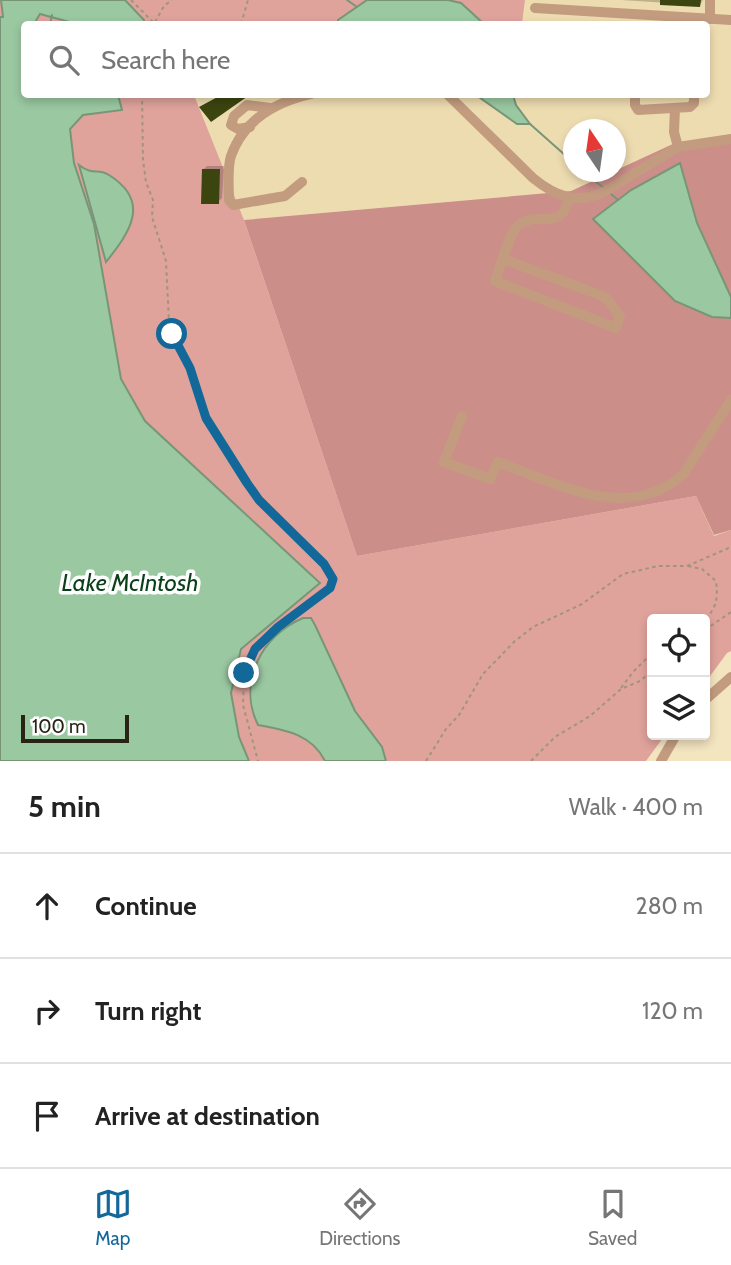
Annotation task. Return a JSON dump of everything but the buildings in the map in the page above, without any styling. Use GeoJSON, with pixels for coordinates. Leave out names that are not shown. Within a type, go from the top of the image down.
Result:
{"type":"FeatureCollection","features":[{"type":"Feature","properties":{"kind":"street"},"geometry":{"type":"LineString","coordinates":[[702,21],[710,0]]}},
{"type":"Feature","properties":{"kind":"street"},"geometry":{"type":"LineString","coordinates":[[535,8],[574,5],[638,20],[731,20]]}},
{"type":"Feature","properties":{"kind":"street"},"geometry":{"type":"LineString","coordinates":[[299,98],[270,108],[255,119],[241,137],[230,157],[229,200],[233,205],[285,196],[302,182]]}},
{"type":"Feature","properties":{"kind":"street"},"geometry":{"type":"LineString","coordinates":[[451,98],[533,178],[546,188],[569,198],[592,198],[678,147],[731,139]]}},
{"type":"Feature","properties":{"kind":"street"},"geometry":{"type":"LineString","coordinates":[[635,98],[638,110],[690,107],[694,98]]}},
{"type":"Feature","properties":{"kind":"street"},"geometry":{"type":"LineString","coordinates":[[250,127],[238,129],[231,125],[234,116],[247,105],[270,108]]}},
{"type":"Feature","properties":{"kind":"street"},"geometry":{"type":"LineString","coordinates":[[675,108],[674,132],[678,147]]}},
{"type":"Feature","properties":{"kind":"street"},"geometry":{"type":"LineString","coordinates":[[503,259],[606,298],[620,316],[616,328],[495,281],[503,259],[513,232],[519,225],[527,221],[557,218],[566,209],[569,198]]}},
{"type":"Feature","properties":{"kind":"street"},"geometry":{"type":"LineString","coordinates":[[462,416],[444,462],[490,480],[498,462],[591,496],[630,498],[647,495],[675,482],[684,473],[731,400]]}},
{"type":"Feature","properties":{"kind":"street"},"geometry":{"type":"LineString","coordinates":[[710,696],[731,677]]}},
{"type":"Feature","properties":{"kind":"street"},"geometry":{"type":"LineString","coordinates":[[661,761],[673,740]]}},
{"type":"Feature","properties":{"kind":"path"},"geometry":{"type":"LineString","coordinates":[[131,0],[152,21]]}},
{"type":"Feature","properties":{"kind":"path"},"geometry":{"type":"LineString","coordinates":[[156,21],[164,6],[172,0]]}},
{"type":"Feature","properties":{"kind":"path"},"geometry":{"type":"LineString","coordinates":[[242,21],[248,0]]}},
{"type":"Feature","properties":{"kind":"path"},"geometry":{"type":"LineString","coordinates":[[142,98],[143,160],[146,182],[153,200],[152,217],[166,261],[172,334],[190,368],[206,418],[240,473],[259,500],[324,564],[333,579],[330,588],[278,627],[255,649],[244,673],[243,705],[258,761]]}},
{"type":"Feature","properties":{"kind":"path"},"geometry":{"type":"LineString","coordinates":[[687,566],[731,547]]}},
{"type":"Feature","properties":{"kind":"path"},"geometry":{"type":"LineString","coordinates":[[426,761],[446,729],[459,715],[482,674],[515,641],[533,627],[582,604],[623,575],[658,566],[702,569],[716,581],[716,603],[710,614]]}},
{"type":"Feature","properties":{"kind":"path"},"geometry":{"type":"LineString","coordinates":[[710,626],[731,612]]}},
{"type":"Feature","properties":{"kind":"path"},"geometry":{"type":"LineString","coordinates":[[531,761],[555,737],[590,716],[621,689],[647,658]]}},
{"type":"Feature","properties":{"kind":"path"},"geometry":{"type":"LineString","coordinates":[[621,689],[647,675]]}},
{"type":"Feature","properties":{"kind":"shaded area"},"geometry":{"type":"Polygon","coordinates":[[[0,0],[525,0],[522,21],[21,21],[21,25],[0,29],[0,0]]]}},
{"type":"Feature","properties":{"kind":"shaded area"},"geometry":{"type":"Polygon","coordinates":[[[525,0],[731,0],[731,137],[675,143],[626,166],[626,119],[563,119],[563,182],[591,182],[571,191],[244,220],[195,98],[710,98],[710,21],[522,21],[525,0]]]}},
{"type":"Feature","properties":{"kind":"shaded area"},"geometry":{"type":"Polygon","coordinates":[[[119,98],[195,98],[244,220],[357,556],[696,496],[714,536],[731,530],[731,651],[710,676],[710,614],[647,614],[647,740],[661,740],[646,761],[249,761],[239,737],[231,693],[241,649],[320,582],[145,421],[121,379],[94,224],[74,163],[70,129],[83,115],[122,110],[119,98]]]}},
{"type":"Feature","properties":{"kind":"shaded area"},"geometry":{"type":"Polygon","coordinates":[[[731,137],[731,530],[714,535],[696,496],[357,556],[244,220],[571,191],[590,182],[626,182],[626,166],[675,143],[731,137]]]}},
{"type":"Feature","properties":{"kind":"water","name":"Lake McIntosh"},"geometry":{"type":"Polygon","coordinates":[[[1,0],[125,0],[144,20],[66,21],[40,14],[36,21],[21,21],[21,98],[119,98],[122,110],[83,115],[70,129],[74,163],[94,224],[121,379],[145,421],[320,583],[241,649],[231,693],[239,737],[249,761],[0,761],[0,17],[3,17],[1,0]]]}},
{"type":"Feature","properties":{"kind":"water"},"geometry":{"type":"Polygon","coordinates":[[[367,0],[448,0],[461,3],[481,21],[338,21],[367,0]]]}},
{"type":"Feature","properties":{"kind":"water"},"geometry":{"type":"Polygon","coordinates":[[[480,98],[514,98],[530,124],[517,124],[480,98]]]}},
{"type":"Feature","properties":{"kind":"water"},"geometry":{"type":"Polygon","coordinates":[[[680,163],[697,223],[731,297],[731,318],[712,317],[675,301],[593,219],[631,190],[680,163]]]}},
{"type":"Feature","properties":{"kind":"water"},"geometry":{"type":"Polygon","coordinates":[[[79,165],[109,175],[122,185],[130,196],[133,207],[128,229],[106,262],[79,165]]]}},
{"type":"Feature","properties":{"kind":"water"},"geometry":{"type":"Polygon","coordinates":[[[303,618],[311,618],[355,711],[382,747],[386,761],[325,761],[305,739],[288,731],[258,725],[250,693],[257,662],[276,636],[303,618]]]}},
{"type":"Feature","properties":{"kind":"waterway"},"geometry":{"type":"LineString","coordinates":[[347,0],[357,7]]}},
{"type":"Feature","properties":{"kind":"waterway"},"geometry":{"type":"LineString","coordinates":[[51,21],[52,15]]}},
{"type":"Feature","properties":{"kind":"waterway"},"geometry":{"type":"LineString","coordinates":[[530,124],[563,153]]}},
{"type":"Feature","properties":{"kind":"waterway"},"geometry":{"type":"LineString","coordinates":[[596,182],[604,188]]}},
{"type":"Feature","properties":{"kind":"waterway"},"geometry":{"type":"LineString","coordinates":[[611,194],[618,200]]}},
{"type":"Feature","properties":{"kind":"route"},"geometry":{"type":"LineString","coordinates":[[172,334],[190,368],[206,418],[247,483],[259,500],[324,564],[333,579],[330,588],[278,627],[255,649],[244,673]]}}]}
